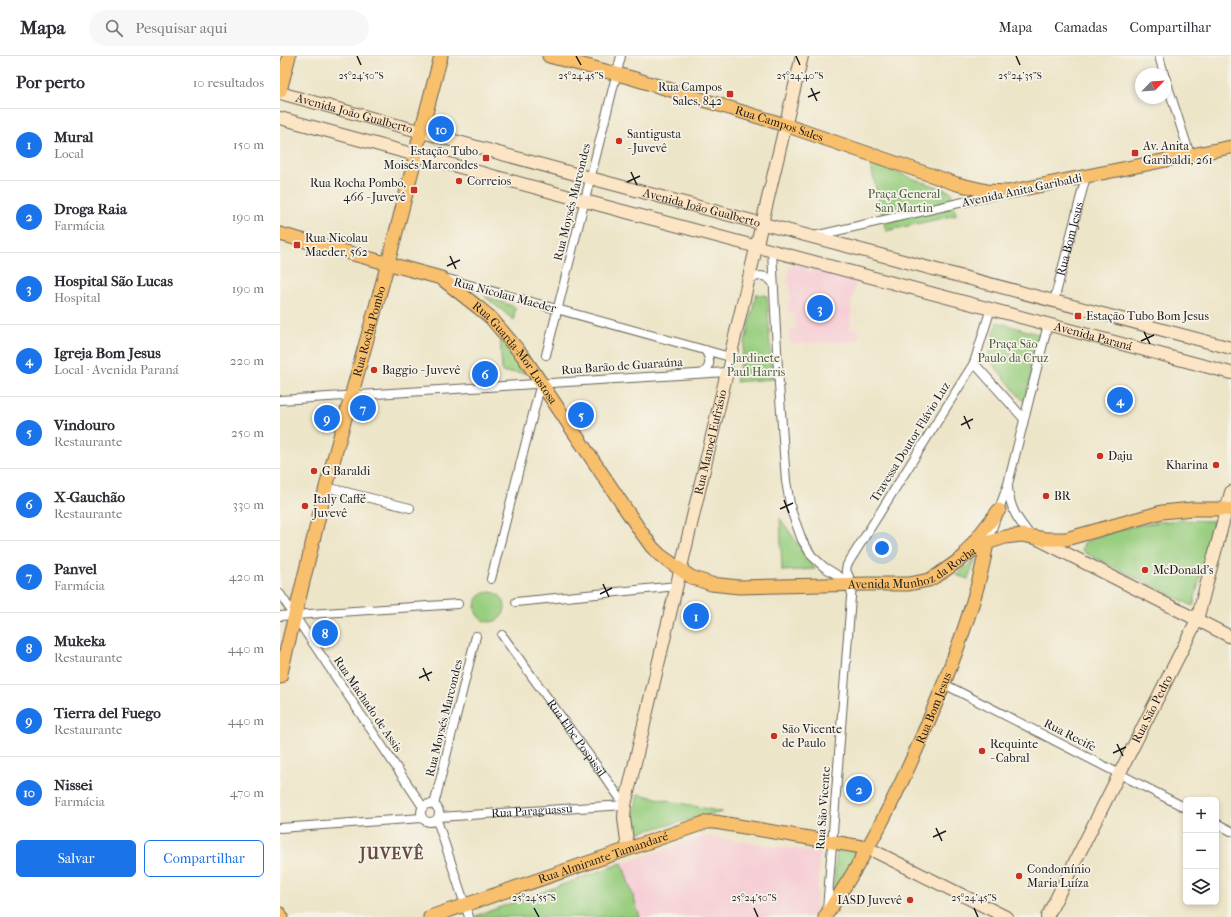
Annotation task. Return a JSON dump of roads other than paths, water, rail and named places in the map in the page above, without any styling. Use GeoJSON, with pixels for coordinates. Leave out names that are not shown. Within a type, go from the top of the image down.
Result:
{"type":"FeatureCollection","features":[{"type":"Feature","properties":{"kind":"main road"},"geometry":{"type":"LineString","coordinates":[[280,92],[289,56]]}},
{"type":"Feature","properties":{"kind":"main road","name":"Rua Rocha Pombo"},"geometry":{"type":"LineString","coordinates":[[280,677],[326,487],[388,263],[440,56]]}},
{"type":"Feature","properties":{"kind":"main road","name":"Rua Campos Sales"},"geometry":{"type":"LineString","coordinates":[[549,56],[616,74],[785,125],[956,184],[987,190],[1008,192]]}},
{"type":"Feature","properties":{"kind":"main road","name":"Avenida Anita Garibaldi"},"geometry":{"type":"LineString","coordinates":[[1008,192],[1231,147]]}},
{"type":"Feature","properties":{"kind":"main road","name":"Rua Nicolau Maeder"},"geometry":{"type":"LineString","coordinates":[[280,234],[441,278]]}},
{"type":"Feature","properties":{"kind":"main road","name":"Rua Guarda-Mor Lustosa"},"geometry":{"type":"LineString","coordinates":[[441,278],[491,318],[523,356],[644,538],[660,555],[680,570],[702,581],[711,584],[728,586],[852,584]]}},
{"type":"Feature","properties":{"kind":"main road"},"geometry":{"type":"LineString","coordinates":[[1031,536],[1050,540],[1066,539],[1162,512],[1192,509],[1229,510]]}},
{"type":"Feature","properties":{"kind":"main road"},"geometry":{"type":"LineString","coordinates":[[961,558],[981,535],[998,510]]}},
{"type":"Feature","properties":{"kind":"main road","name":"Avenida Munhoz da Rocha"},"geometry":{"type":"LineString","coordinates":[[852,584],[920,583],[938,575],[961,558],[987,543],[1005,536],[1031,536]]}},
{"type":"Feature","properties":{"kind":"main road","name":"Rua Bom Jesus"},"geometry":{"type":"LineString","coordinates":[[826,916],[868,848],[910,764],[957,650],[979,580],[987,543]]}},
{"type":"Feature","properties":{"kind":"main road","name":"Rua Almirante Tamandaré"},"geometry":{"type":"LineString","coordinates":[[430,917],[467,911],[628,849],[707,822],[715,822],[833,842]]}},
{"type":"Feature","properties":{"kind":"main road"},"geometry":{"type":"LineString","coordinates":[[833,842],[868,848]]}},
{"type":"Feature","properties":{"kind":"street","name":"Rua Moysés Marcondes"},"geometry":{"type":"LineString","coordinates":[[546,355],[621,56]]}},
{"type":"Feature","properties":{"kind":"street","name":"Rua Manoel Eufrásio"},"geometry":{"type":"LineString","coordinates":[[625,805],[802,56]]}},
{"type":"Feature","properties":{"kind":"street"},"geometry":{"type":"LineString","coordinates":[[1159,56],[1162,68]]}},
{"type":"Feature","properties":{"kind":"street","name":"Avenida João Gualberto"},"geometry":{"type":"LineString","coordinates":[[280,92],[418,143],[585,201],[1048,324]]}},
{"type":"Feature","properties":{"kind":"street"},"geometry":{"type":"LineString","coordinates":[[1171,96],[1190,155]]}},
{"type":"Feature","properties":{"kind":"street","name":"Avenida João Gualberto"},"geometry":{"type":"LineString","coordinates":[[280,118],[418,143],[590,178],[1054,302]]}},
{"type":"Feature","properties":{"kind":"street","name":"Rua Bom Jesus"},"geometry":{"type":"LineString","coordinates":[[1054,302],[1086,176]]}},
{"type":"Feature","properties":{"kind":"street","name":"Avenida Anita Garibaldi"},"geometry":{"type":"LineString","coordinates":[[813,237],[1008,192]]}},
{"type":"Feature","properties":{"kind":"street","name":"Avenida Munhoz da Rocha"},"geometry":{"type":"LineString","coordinates":[[772,251],[786,481],[791,510],[802,540],[812,556],[836,576],[852,584]]}},
{"type":"Feature","properties":{"kind":"street"},"geometry":{"type":"LineString","coordinates":[[749,279],[764,276],[769,278],[773,283]]}},
{"type":"Feature","properties":{"kind":"street","name":"Rua Nicolau Maeder"},"geometry":{"type":"LineString","coordinates":[[441,278],[730,357]]}},
{"type":"Feature","properties":{"kind":"street","name":"Avenida Paraná"},"geometry":{"type":"LineString","coordinates":[[1054,302],[1231,348]]}},
{"type":"Feature","properties":{"kind":"street","name":"Travessa Doutor Flávio Luz"},"geometry":{"type":"LineString","coordinates":[[852,584],[846,570],[846,565],[974,362],[991,308]]}},
{"type":"Feature","properties":{"kind":"street","name":"Rua Bom Jesus"},"geometry":{"type":"LineString","coordinates":[[987,543],[1008,484],[1048,324]]}},
{"type":"Feature","properties":{"kind":"street","name":"Avenida Paraná"},"geometry":{"type":"LineString","coordinates":[[1048,324],[1231,373]]}},
{"type":"Feature","properties":{"kind":"street"},"geometry":{"type":"LineString","coordinates":[[703,373],[707,370],[709,365],[709,359],[705,350]]}},
{"type":"Feature","properties":{"kind":"street"},"geometry":{"type":"LineString","coordinates":[[974,362],[1024,419]]}},
{"type":"Feature","properties":{"kind":"street","name":"Rua Barão de Guaraúna"},"geometry":{"type":"LineString","coordinates":[[280,400],[727,372]]}},
{"type":"Feature","properties":{"kind":"street"},"geometry":{"type":"LineString","coordinates":[[491,579],[541,383]]}},
{"type":"Feature","properties":{"kind":"street","name":"Rua Bom Jesus"},"geometry":{"type":"LineString","coordinates":[[1008,484],[1011,505],[1014,512],[1031,536]]}},
{"type":"Feature","properties":{"kind":"street"},"geometry":{"type":"LineString","coordinates":[[326,487],[410,508]]}},
{"type":"Feature","properties":{"kind":"street","name":"Rua São Pedro"},"geometry":{"type":"LineString","coordinates":[[1047,917],[1197,620],[1229,510],[1231,492]]}},
{"type":"Feature","properties":{"kind":"street","name":"Avenida Munhoz da Rocha"},"geometry":{"type":"LineString","coordinates":[[1031,536],[1231,637]]}},
{"type":"Feature","properties":{"kind":"street","name":"Rua São Vicente"},"geometry":{"type":"LineString","coordinates":[[826,916],[833,842],[852,584]]}},
{"type":"Feature","properties":{"kind":"street"},"geometry":{"type":"LineString","coordinates":[[516,602],[677,586]]}},
{"type":"Feature","properties":{"kind":"street","name":"Rua Machado de Assis"},"geometry":{"type":"LineString","coordinates":[[280,594],[423,807]]}},
{"type":"Feature","properties":{"kind":"street"},"geometry":{"type":"LineString","coordinates":[[280,616],[458,604]]}},
{"type":"Feature","properties":{"kind":"street","name":"Rua Elbe Pospissil"},"geometry":{"type":"LineString","coordinates":[[502,635],[625,805]]}},
{"type":"Feature","properties":{"kind":"street","name":"Rua Moysés Marcondes"},"geometry":{"type":"LineString","coordinates":[[434,805],[476,636]]}},
{"type":"Feature","properties":{"kind":"street","name":"Rua Recife"},"geometry":{"type":"LineString","coordinates":[[944,684],[1183,806]]}},
{"type":"Feature","properties":{"kind":"street"},"geometry":{"type":"LineString","coordinates":[[422,818],[421,813],[423,807],[428,804],[434,805],[440,812],[438,819],[467,911]]}},
{"type":"Feature","properties":{"kind":"street"},"geometry":{"type":"LineString","coordinates":[[625,805],[624,818],[628,849]]}},
{"type":"Feature","properties":{"kind":"street","name":"Rua Paraguassu"},"geometry":{"type":"LineString","coordinates":[[438,819],[625,805]]}},
{"type":"Feature","properties":{"kind":"street"},"geometry":{"type":"LineString","coordinates":[[280,828],[422,818],[429,823],[438,819]]}},
{"type":"Feature","properties":{"kind":"street"},"geometry":{"type":"LineString","coordinates":[[1219,825],[1231,831]]}},
{"type":"Feature","properties":{"kind":"street"},"geometry":{"type":"LineString","coordinates":[[868,848],[1006,917]]}},
{"type":"Feature","properties":{"kind":"place","name":"Rua Campos Sales, 842"},"geometry":{"type":"Point","coordinates":[730,94]}},
{"type":"Feature","properties":{"kind":"place","name":"Nissei"},"geometry":{"type":"Point","coordinates":[441,129]}},
{"type":"Feature","properties":{"kind":"place","name":"Santigusta - Juvevê"},"geometry":{"type":"Point","coordinates":[619,141]}},
{"type":"Feature","properties":{"kind":"place","name":"Av. Anita Garibaldi, 261"},"geometry":{"type":"Point","coordinates":[1135,153]}},
{"type":"Feature","properties":{"kind":"place","name":"Estação Tubo Moisés Marcondes"},"geometry":{"type":"Point","coordinates":[486,158]}},
{"type":"Feature","properties":{"kind":"place","name":"Correios"},"geometry":{"type":"Point","coordinates":[459,181]}},
{"type":"Feature","properties":{"kind":"place","name":"Rua Rocha Pombo, 466 - Juvevê"},"geometry":{"type":"Point","coordinates":[414,190]}},
{"type":"Feature","properties":{"kind":"place","name":"Rua Nicolau Maeder, 562"},"geometry":{"type":"Point","coordinates":[297,245]}},
{"type":"Feature","properties":{"kind":"place","name":"Hospital São Lucas"},"geometry":{"type":"Point","coordinates":[820,308]}},
{"type":"Feature","properties":{"kind":"place","name":"Estação Tubo Bom Jesus"},"geometry":{"type":"Point","coordinates":[1078,316]}},
{"type":"Feature","properties":{"kind":"place","name":"Baggio - Juvevê"},"geometry":{"type":"Point","coordinates":[374,370]}},
{"type":"Feature","properties":{"kind":"place","name":"X-Gauchão"},"geometry":{"type":"Point","coordinates":[485,374]}},
{"type":"Feature","properties":{"kind":"place","name":"Igreja Bom Jesus"},"geometry":{"type":"Point","coordinates":[1120,400]}},
{"type":"Feature","properties":{"kind":"place","name":"Panvel"},"geometry":{"type":"Point","coordinates":[363,408]}},
{"type":"Feature","properties":{"kind":"place","name":"Vindouro"},"geometry":{"type":"Point","coordinates":[581,415]}},
{"type":"Feature","properties":{"kind":"place","name":"Tierra del Fuego"},"geometry":{"type":"Point","coordinates":[327,418]}},
{"type":"Feature","properties":{"kind":"place","name":"Daju"},"geometry":{"type":"Point","coordinates":[1100,456]}},
{"type":"Feature","properties":{"kind":"place","name":"Kharina"},"geometry":{"type":"Point","coordinates":[1216,465]}},
{"type":"Feature","properties":{"kind":"place","name":"G Baraldi"},"geometry":{"type":"Point","coordinates":[314,471]}},
{"type":"Feature","properties":{"kind":"place","name":"BR"},"geometry":{"type":"Point","coordinates":[1046,496]}},
{"type":"Feature","properties":{"kind":"place","name":"Italy Caffé Juvevê"},"geometry":{"type":"Point","coordinates":[305,506]}},
{"type":"Feature","properties":{"kind":"place","name":"McDonald's"},"geometry":{"type":"Point","coordinates":[1145,570]}},
{"type":"Feature","properties":{"kind":"place","name":"Mural"},"geometry":{"type":"Point","coordinates":[696,616]}},
{"type":"Feature","properties":{"kind":"place","name":"Mukeka"},"geometry":{"type":"Point","coordinates":[325,633]}},
{"type":"Feature","properties":{"kind":"place","name":"São Vicente de Paulo"},"geometry":{"type":"Point","coordinates":[774,736]}},
{"type":"Feature","properties":{"kind":"place","name":"Requinte - Cabral"},"geometry":{"type":"Point","coordinates":[982,751]}},
{"type":"Feature","properties":{"kind":"place","name":"Droga Raia"},"geometry":{"type":"Point","coordinates":[859,789]}},
{"type":"Feature","properties":{"kind":"place","name":"Condomínio Maria Luíza"},"geometry":{"type":"Point","coordinates":[1019,876]}},
{"type":"Feature","properties":{"kind":"place","name":"IASD Juvevê"},"geometry":{"type":"Point","coordinates":[910,900]}},
{"type":"Feature","properties":{"kind":"district","name":"JUVEVÊ"},"geometry":{"type":"Point","coordinates":[392,853]}},
{"type":"Feature","properties":{"kind":"park label","name":"Praça General San Martin"},"geometry":{"type":"Point","coordinates":[904,201]}},
{"type":"Feature","properties":{"kind":"park label","name":"Praça São Paulo da Cruz"},"geometry":{"type":"Point","coordinates":[1013,351]}},
{"type":"Feature","properties":{"kind":"park label","name":"Jardinete Paul Harris"},"geometry":{"type":"Point","coordinates":[756,365]}}]}
